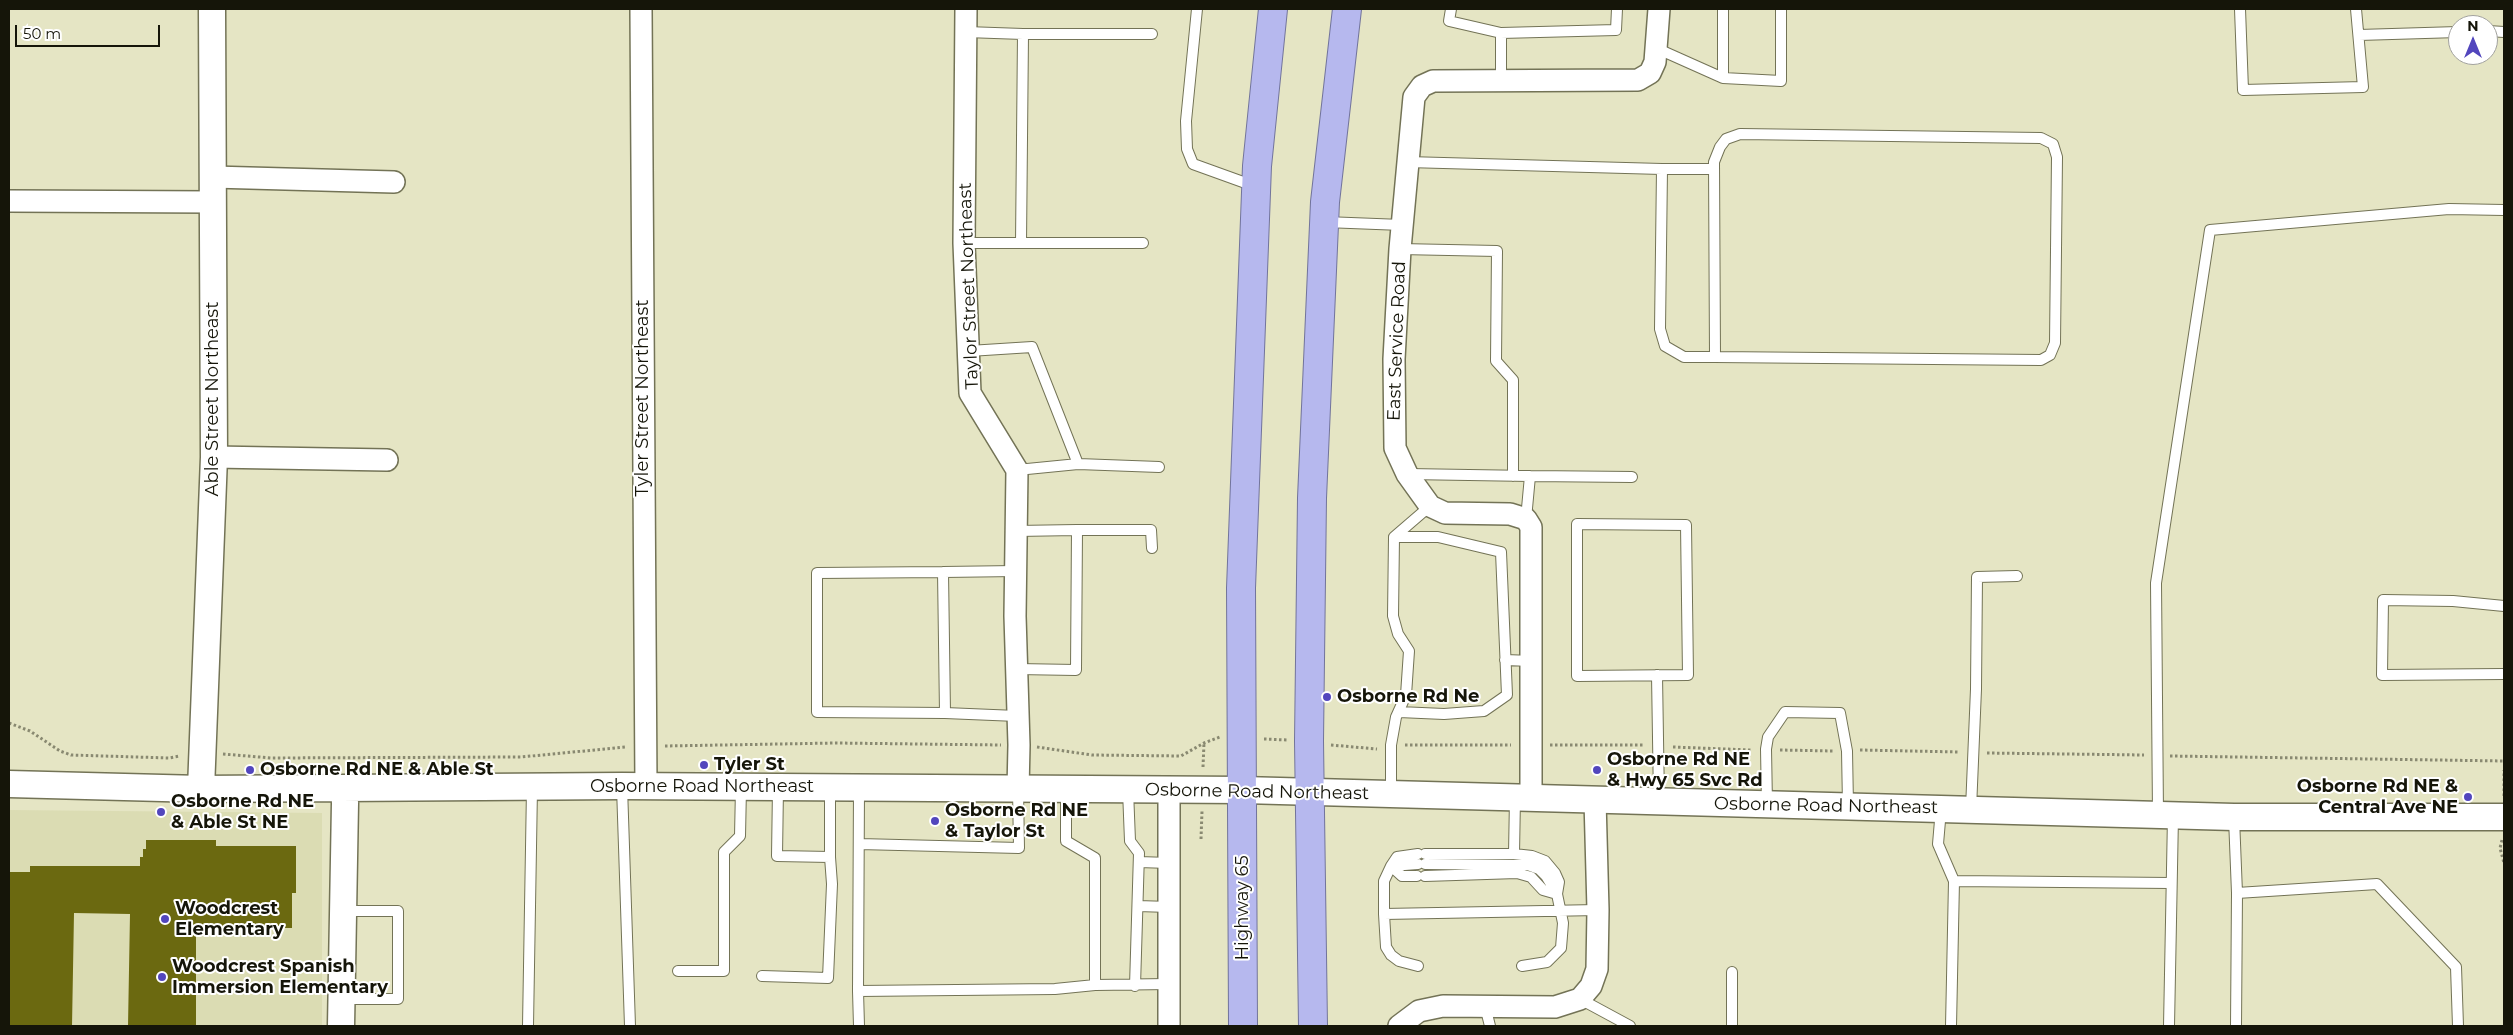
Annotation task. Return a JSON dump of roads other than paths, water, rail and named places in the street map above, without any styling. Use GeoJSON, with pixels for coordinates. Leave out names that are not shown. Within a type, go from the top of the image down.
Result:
{"type":"FeatureCollection","features":[{"type":"Feature","properties":{"kind":"highway","name":"Highway 65"},"geometry":{"type":"LineString","coordinates":[[1243,1026],[1243,790],[1240,588],[1256,187],[1273,9]]}},
{"type":"Feature","properties":{"kind":"highway"},"geometry":{"type":"LineString","coordinates":[[1313,1026],[1310,792],[1312,498],[1324,222],[1347,9]]}},
{"type":"Feature","properties":{"kind":"street","name":"Able Street Northeast"},"geometry":{"type":"LineString","coordinates":[[201,789],[214,457],[212,9]]}},
{"type":"Feature","properties":{"kind":"street","name":"Tyler Street Northeast"},"geometry":{"type":"LineString","coordinates":[[634,786],[641,9]]}},
{"type":"Feature","properties":{"kind":"street","name":"Taylor Street Northeast"},"geometry":{"type":"LineString","coordinates":[[966,9],[964,243],[970,393],[1017,470]]}},
{"type":"Feature","properties":{"kind":"street","name":"East Service Road"},"geometry":{"type":"LineString","coordinates":[[1430,506],[1407,474],[1395,448],[1394,431],[1400,249],[1414,97],[1422,86],[1433,81],[1638,80],[1650,73],[1658,49],[1658,9]]}},
{"type":"Feature","properties":{"kind":"street"},"geometry":{"type":"LineString","coordinates":[[9,201],[213,189],[394,182]]}},
{"type":"Feature","properties":{"kind":"street"},"geometry":{"type":"LineString","coordinates":[[214,457],[387,460]]}},
{"type":"Feature","properties":{"kind":"street"},"geometry":{"type":"LineString","coordinates":[[1017,470],[1016,669],[1017,716],[1020,744],[1018,790]]}},
{"type":"Feature","properties":{"kind":"street"},"geometry":{"type":"LineString","coordinates":[[1430,506],[1445,513],[1510,514],[1526,519],[1531,527],[1532,661],[1523,798]]}},
{"type":"Feature","properties":{"kind":"street","name":"Osborne Road Northeast"},"geometry":{"type":"LineString","coordinates":[[9,784],[201,789],[634,786],[859,789],[1243,790],[2234,817],[2504,817]]}},
{"type":"Feature","properties":{"kind":"street"},"geometry":{"type":"LineString","coordinates":[[341,1026],[346,803],[344,788]]}},
{"type":"Feature","properties":{"kind":"street"},"geometry":{"type":"LineString","coordinates":[[1169,790],[1169,1026]]}},
{"type":"Feature","properties":{"kind":"street"},"geometry":{"type":"LineString","coordinates":[[1399,1026],[1419,1010],[1443,1006],[1486,1020],[1555,1007],[1580,999],[1591,986],[1597,969],[1598,910],[1595,800]]}},
{"type":"Feature","properties":{"kind":"lane"},"geometry":{"type":"LineString","coordinates":[[1197,9],[1186,121],[1187,149],[1193,164],[1256,187]]}},
{"type":"Feature","properties":{"kind":"lane"},"geometry":{"type":"LineString","coordinates":[[1451,9],[1449,21],[1501,33],[1616,30],[1617,9]]}},
{"type":"Feature","properties":{"kind":"lane"},"geometry":{"type":"LineString","coordinates":[[1723,9],[1723,78]]}},
{"type":"Feature","properties":{"kind":"lane"},"geometry":{"type":"LineString","coordinates":[[1658,49],[1723,78],[1781,81],[1781,9]]}},
{"type":"Feature","properties":{"kind":"lane"},"geometry":{"type":"LineString","coordinates":[[2240,9],[2243,90],[2363,87],[2356,9]]}},
{"type":"Feature","properties":{"kind":"lane"},"geometry":{"type":"LineString","coordinates":[[966,32],[1152,34]]}},
{"type":"Feature","properties":{"kind":"lane"},"geometry":{"type":"LineString","coordinates":[[2359,35],[2448,32]]}},
{"type":"Feature","properties":{"kind":"lane"},"geometry":{"type":"LineString","coordinates":[[1501,33],[1501,81]]}},
{"type":"Feature","properties":{"kind":"lane"},"geometry":{"type":"LineString","coordinates":[[1021,243],[1023,34]]}},
{"type":"Feature","properties":{"kind":"lane"},"geometry":{"type":"LineString","coordinates":[[1662,169],[1660,329],[1665,346],[1684,357],[2040,360],[2050,355],[2055,343],[2057,157],[2053,144],[2041,138],[1740,134],[1726,139],[1720,147],[1714,162],[1715,357]]}},
{"type":"Feature","properties":{"kind":"lane"},"geometry":{"type":"LineString","coordinates":[[1407,162],[1714,169]]}},
{"type":"Feature","properties":{"kind":"lane"},"geometry":{"type":"LineString","coordinates":[[2169,1026],[2171,882],[2165,814],[2156,583],[2210,230],[2448,209],[2504,210]]}},
{"type":"Feature","properties":{"kind":"lane"},"geometry":{"type":"LineString","coordinates":[[1324,222],[1402,225]]}},
{"type":"Feature","properties":{"kind":"lane"},"geometry":{"type":"LineString","coordinates":[[964,243],[1144,243]]}},
{"type":"Feature","properties":{"kind":"lane"},"geometry":{"type":"LineString","coordinates":[[1400,249],[1497,251],[1496,360],[1513,380],[1513,476]]}},
{"type":"Feature","properties":{"kind":"lane"},"geometry":{"type":"LineString","coordinates":[[969,351],[1032,347],[1078,464]]}},
{"type":"Feature","properties":{"kind":"lane"},"geometry":{"type":"LineString","coordinates":[[1017,470],[1078,464],[1160,467]]}},
{"type":"Feature","properties":{"kind":"lane"},"geometry":{"type":"LineString","coordinates":[[1407,474],[1632,477]]}},
{"type":"Feature","properties":{"kind":"lane"},"geometry":{"type":"LineString","coordinates":[[1526,519],[1530,476]]}},
{"type":"Feature","properties":{"kind":"lane"},"geometry":{"type":"LineString","coordinates":[[1390,794],[1391,746],[1398,712],[1406,695],[1410,651],[1398,634],[1394,616],[1394,537],[1430,506]]}},
{"type":"Feature","properties":{"kind":"lane"},"geometry":{"type":"LineString","coordinates":[[1577,524],[1686,525],[1688,674],[1657,675],[1577,676],[1577,524]]}},
{"type":"Feature","properties":{"kind":"lane"},"geometry":{"type":"LineString","coordinates":[[1016,669],[1076,670],[1077,530]]}},
{"type":"Feature","properties":{"kind":"lane"},"geometry":{"type":"LineString","coordinates":[[1016,531],[1151,530],[1152,548]]}},
{"type":"Feature","properties":{"kind":"lane"},"geometry":{"type":"LineString","coordinates":[[1394,537],[1438,537],[1501,552],[1507,695],[1484,711],[1444,714],[1398,712]]}},
{"type":"Feature","properties":{"kind":"lane"},"geometry":{"type":"LineString","coordinates":[[1016,571],[817,573],[817,712],[945,713],[1017,716]]}},
{"type":"Feature","properties":{"kind":"lane"},"geometry":{"type":"LineString","coordinates":[[944,572],[945,713]]}},
{"type":"Feature","properties":{"kind":"lane"},"geometry":{"type":"LineString","coordinates":[[1971,810],[1976,689],[1977,576],[2017,576]]}},
{"type":"Feature","properties":{"kind":"lane"},"geometry":{"type":"LineString","coordinates":[[2504,606],[2453,601],[2383,600],[2382,675],[2504,674]]}},
{"type":"Feature","properties":{"kind":"lane"},"geometry":{"type":"LineString","coordinates":[[1505,660],[1532,661]]}},
{"type":"Feature","properties":{"kind":"lane"},"geometry":{"type":"LineString","coordinates":[[1657,675],[1659,802]]}},
{"type":"Feature","properties":{"kind":"lane"},"geometry":{"type":"LineString","coordinates":[[1768,804],[1766,749],[1768,737],[1785,712],[1840,713],[1847,751],[1848,806]]}},
{"type":"Feature","properties":{"kind":"lane"},"geometry":{"type":"LineString","coordinates":[[630,1026],[634,786]]}},
{"type":"Feature","properties":{"kind":"lane"},"geometry":{"type":"LineString","coordinates":[[528,1026],[532,787]]}},
{"type":"Feature","properties":{"kind":"lane"},"geometry":{"type":"LineString","coordinates":[[678,970],[724,971],[724,852],[740,836],[741,787]]}},
{"type":"Feature","properties":{"kind":"lane"},"geometry":{"type":"LineString","coordinates":[[778,788],[776,856],[830,857]]}},
{"type":"Feature","properties":{"kind":"lane"},"geometry":{"type":"LineString","coordinates":[[762,976],[828,978],[832,884],[830,788]]}},
{"type":"Feature","properties":{"kind":"lane"},"geometry":{"type":"LineString","coordinates":[[859,789],[859,1026]]}},
{"type":"Feature","properties":{"kind":"lane"},"geometry":{"type":"LineString","coordinates":[[859,844],[1019,848],[1018,790]]}},
{"type":"Feature","properties":{"kind":"lane"},"geometry":{"type":"LineString","coordinates":[[1066,790],[1066,841],[1095,858],[1095,985]]}},
{"type":"Feature","properties":{"kind":"lane"},"geometry":{"type":"LineString","coordinates":[[1128,790],[1130,841],[1139,853],[1135,986]]}},
{"type":"Feature","properties":{"kind":"lane"},"geometry":{"type":"LineString","coordinates":[[1514,854],[1523,798]]}},
{"type":"Feature","properties":{"kind":"lane"},"geometry":{"type":"LineString","coordinates":[[1940,809],[1938,844],[1954,881],[1950,1026]]}},
{"type":"Feature","properties":{"kind":"lane"},"geometry":{"type":"LineString","coordinates":[[2234,817],[2237,894],[2236,1026]]}},
{"type":"Feature","properties":{"kind":"lane"},"geometry":{"type":"LineString","coordinates":[[1391,866],[1421,859],[1514,854],[1545,861],[1555,872],[1559,882],[1556,894]]}},
{"type":"Feature","properties":{"kind":"lane"},"geometry":{"type":"LineString","coordinates":[[1421,859],[1528,865],[1539,869],[1546,876],[1556,894],[1563,924],[1561,948],[1547,962],[1522,966]]}},
{"type":"Feature","properties":{"kind":"lane"},"geometry":{"type":"LineString","coordinates":[[1139,862],[1169,862]]}},
{"type":"Feature","properties":{"kind":"lane"},"geometry":{"type":"LineString","coordinates":[[1391,866],[1402,876],[1518,874],[1531,877],[1543,890],[1556,894]]}},
{"type":"Feature","properties":{"kind":"lane"},"geometry":{"type":"LineString","coordinates":[[1391,866],[1384,881],[1386,947],[1390,955],[1399,961],[1418,966]]}},
{"type":"Feature","properties":{"kind":"lane"},"geometry":{"type":"LineString","coordinates":[[1954,881],[2171,882]]}},
{"type":"Feature","properties":{"kind":"lane"},"geometry":{"type":"LineString","coordinates":[[2237,894],[2377,884],[2456,967],[2458,1026]]}},
{"type":"Feature","properties":{"kind":"lane"},"geometry":{"type":"LineString","coordinates":[[1138,906],[1169,907]]}},
{"type":"Feature","properties":{"kind":"lane"},"geometry":{"type":"LineString","coordinates":[[1384,914],[1598,910]]}},
{"type":"Feature","properties":{"kind":"lane"},"geometry":{"type":"LineString","coordinates":[[342,999],[398,999],[398,911],[343,911]]}},
{"type":"Feature","properties":{"kind":"lane"},"geometry":{"type":"LineString","coordinates":[[1732,972],[1732,1026]]}},
{"type":"Feature","properties":{"kind":"lane"},"geometry":{"type":"LineString","coordinates":[[858,991],[1055,989],[1095,985],[1135,986],[1169,984]]}},
{"type":"Feature","properties":{"kind":"lane"},"geometry":{"type":"LineString","coordinates":[[1580,999],[1630,1026]]}},
{"type":"Feature","properties":{"kind":"place","name":"Osborne Rd Ne"},"geometry":{"type":"Point","coordinates":[1327,697]}},
{"type":"Feature","properties":{"kind":"place","name":"Tyler St"},"geometry":{"type":"Point","coordinates":[704,765]}},
{"type":"Feature","properties":{"kind":"place","name":"Osborne Rd NE & Able St"},"geometry":{"type":"Point","coordinates":[250,770]}},
{"type":"Feature","properties":{"kind":"place","name":"Osborne Rd NE & Hwy 65 Svc Rd"},"geometry":{"type":"Point","coordinates":[1597,770]}},
{"type":"Feature","properties":{"kind":"place","name":"Osborne Rd NE & Central Ave NE"},"geometry":{"type":"Point","coordinates":[2468,797]}},
{"type":"Feature","properties":{"kind":"place","name":"Osborne Rd NE & Able St NE"},"geometry":{"type":"Point","coordinates":[161,812]}},
{"type":"Feature","properties":{"kind":"place","name":"Osborne Rd NE & Taylor St"},"geometry":{"type":"Point","coordinates":[935,821]}},
{"type":"Feature","properties":{"kind":"place","name":"Woodcrest Elementary"},"geometry":{"type":"Point","coordinates":[165,919]}},
{"type":"Feature","properties":{"kind":"place","name":"Woodcrest Spanish Immersion Elementary"},"geometry":{"type":"Point","coordinates":[162,977]}}]}
